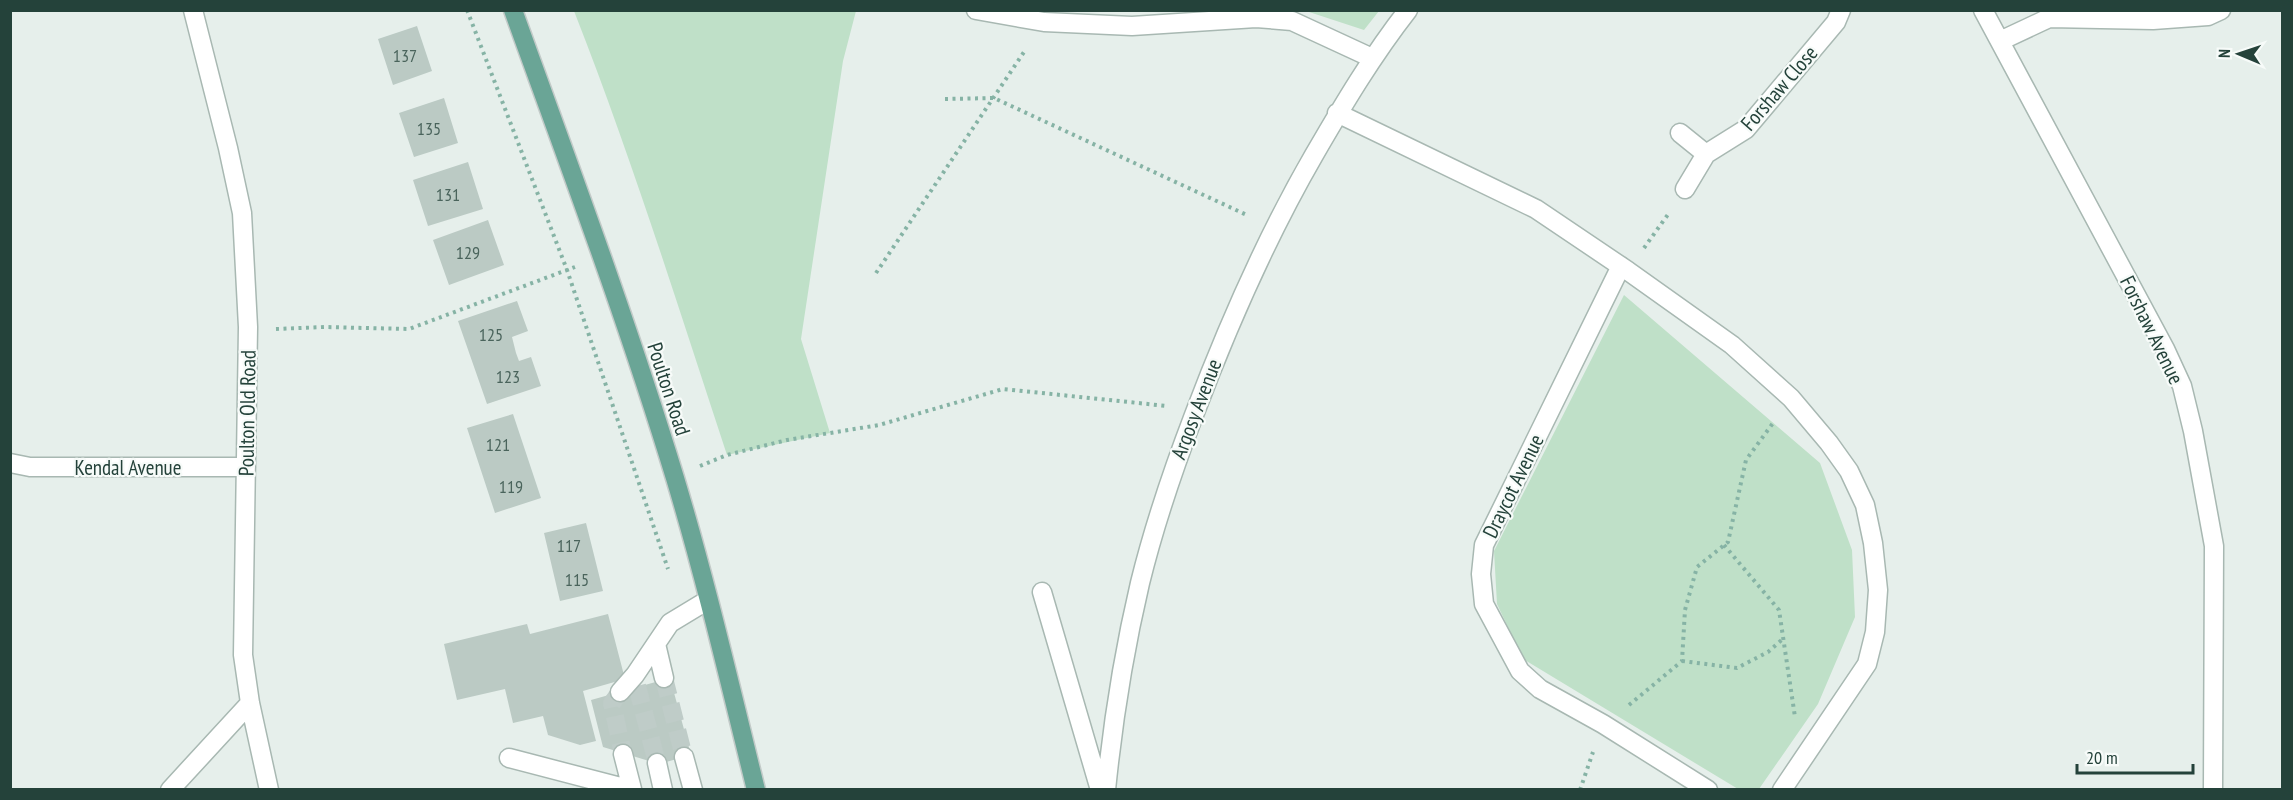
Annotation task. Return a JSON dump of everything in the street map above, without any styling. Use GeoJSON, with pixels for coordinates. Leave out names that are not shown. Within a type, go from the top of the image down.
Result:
{"type":"FeatureCollection","features":[{"type":"Feature","properties":{"kind":"main road","name":"Poulton Road"},"geometry":{"type":"LineString","coordinates":[[513,10],[602,260],[674,476],[756,789]]}},
{"type":"Feature","properties":{"kind":"street","name":"Poulton Old Road"},"geometry":{"type":"LineString","coordinates":[[193,10],[242,213],[248,327],[243,655],[250,703],[269,789]]}},
{"type":"Feature","properties":{"kind":"street"},"geometry":{"type":"LineString","coordinates":[[976,10],[1044,21],[1132,26],[1256,18],[1292,21],[1372,58]]}},
{"type":"Feature","properties":{"kind":"street","name":"Argosy Avenue"},"geometry":{"type":"LineString","coordinates":[[1106,789],[1126,650],[1140,583],[1166,490],[1218,352],[1275,227],[1337,113],[1372,58],[1408,10]]}},
{"type":"Feature","properties":{"kind":"street","name":"Forshaw Close"},"geometry":{"type":"LineString","coordinates":[[1685,189],[1706,154],[1746,129],[1836,22],[1841,10]]}},
{"type":"Feature","properties":{"kind":"street","name":"Forshaw Avenue"},"geometry":{"type":"LineString","coordinates":[[1983,10],[2165,349],[2182,386],[2206,489],[2214,546],[2213,789]]}},
{"type":"Feature","properties":{"kind":"street"},"geometry":{"type":"LineString","coordinates":[[2000,41],[2049,18],[2153,20],[2208,16],[2221,10]]}},
{"type":"Feature","properties":{"kind":"street"},"geometry":{"type":"LineString","coordinates":[[1337,113],[1536,209],[1624,269],[1732,345],[1791,398],[1829,442],[1849,471],[1865,505],[1873,543],[1878,590],[1875,632],[1867,664],[1782,789]]}},
{"type":"Feature","properties":{"kind":"street"},"geometry":{"type":"LineString","coordinates":[[1680,133],[1706,154]]}},
{"type":"Feature","properties":{"kind":"street","name":"Draycot Avenue"},"geometry":{"type":"LineString","coordinates":[[1624,269],[1484,545],[1481,574],[1484,604],[1520,671],[1540,689],[1603,724],[1708,789]]}},
{"type":"Feature","properties":{"kind":"street","name":"Kendal Avenue"},"geometry":{"type":"LineString","coordinates":[[10,462],[30,467],[246,467]]}},
{"type":"Feature","properties":{"kind":"street"},"geometry":{"type":"LineString","coordinates":[[1042,592],[1100,789]]}},
{"type":"Feature","properties":{"kind":"street"},"geometry":{"type":"LineString","coordinates":[[631,684],[670,623],[708,600]]}},
{"type":"Feature","properties":{"kind":"street"},"geometry":{"type":"LineString","coordinates":[[656,644],[664,678]]}},
{"type":"Feature","properties":{"kind":"street"},"geometry":{"type":"LineString","coordinates":[[171,789],[250,703]]}},
{"type":"Feature","properties":{"kind":"street"},"geometry":{"type":"LineString","coordinates":[[509,758],[632,789],[623,754]]}},
{"type":"Feature","properties":{"kind":"street"},"geometry":{"type":"LineString","coordinates":[[684,757],[693,789]]}},
{"type":"Feature","properties":{"kind":"street"},"geometry":{"type":"LineString","coordinates":[[657,763],[663,789]]}},
{"type":"Feature","properties":{"kind":"path"},"geometry":{"type":"LineString","coordinates":[[467,10],[567,270],[676,595],[681,616]]}},
{"type":"Feature","properties":{"kind":"path"},"geometry":{"type":"LineString","coordinates":[[876,273],[1044,21]]}},
{"type":"Feature","properties":{"kind":"path"},"geometry":{"type":"LineString","coordinates":[[945,99],[994,98],[1275,227]]}},
{"type":"Feature","properties":{"kind":"path"},"geometry":{"type":"LineString","coordinates":[[1624,269],[1685,189]]}},
{"type":"Feature","properties":{"kind":"path"},"geometry":{"type":"LineString","coordinates":[[248,327],[409,329],[503,296],[567,270],[602,260]]}},
{"type":"Feature","properties":{"kind":"path"},"geometry":{"type":"LineString","coordinates":[[674,476],[727,454],[787,440],[879,424],[1003,389],[1196,409]]}},
{"type":"Feature","properties":{"kind":"path"},"geometry":{"type":"LineString","coordinates":[[1682,661],[1685,609],[1697,567],[1728,542],[1746,460],[1791,398]]}},
{"type":"Feature","properties":{"kind":"path"},"geometry":{"type":"LineString","coordinates":[[1724,545],[1779,610],[1801,762]]}},
{"type":"Feature","properties":{"kind":"path"},"geometry":{"type":"LineString","coordinates":[[1580,789],[1603,724],[1682,661],[1737,668],[1768,652],[1784,638]]}},
{"type":"Feature","properties":{"kind":"green space"},"geometry":{"type":"Polygon","coordinates":[[[574,11],[856,11],[843,61],[801,339],[830,433],[727,455],[635,176],[574,11]]]}},
{"type":"Feature","properties":{"kind":"green space"},"geometry":{"type":"Polygon","coordinates":[[[1306,11],[1379,11],[1364,30],[1306,11]]]}},
{"type":"Feature","properties":{"kind":"green space"},"geometry":{"type":"Polygon","coordinates":[[[1624,295],[1820,463],[1852,550],[1855,617],[1818,704],[1759,789],[1738,789],[1523,659],[1497,604],[1494,551],[1624,295]]]}},
{"type":"Feature","properties":{"kind":"building"},"geometry":{"type":"Polygon","coordinates":[[[417,26],[432,71],[393,85],[378,39],[417,26]]]}},
{"type":"Feature","properties":{"kind":"building"},"geometry":{"type":"Polygon","coordinates":[[[444,98],[458,143],[414,157],[399,113],[444,98]]]}},
{"type":"Feature","properties":{"kind":"building"},"geometry":{"type":"Polygon","coordinates":[[[468,162],[483,209],[428,226],[413,180],[468,162]]]}},
{"type":"Feature","properties":{"kind":"building"},"geometry":{"type":"Polygon","coordinates":[[[488,220],[504,265],[449,285],[433,240],[488,220]]]}},
{"type":"Feature","properties":{"kind":"building"},"geometry":{"type":"Polygon","coordinates":[[[517,301],[528,331],[512,337],[516,353],[519,361],[531,357],[541,386],[487,404],[458,321],[517,301]]]}},
{"type":"Feature","properties":{"kind":"building"},"geometry":{"type":"Polygon","coordinates":[[[513,414],[541,498],[495,513],[467,428],[513,414]]]}},
{"type":"Feature","properties":{"kind":"building"},"geometry":{"type":"Polygon","coordinates":[[[586,523],[603,591],[560,601],[544,533],[586,523]]]}},
{"type":"Feature","properties":{"kind":"building"},"geometry":{"type":"Polygon","coordinates":[[[608,614],[625,679],[583,691],[596,741],[580,745],[548,735],[543,716],[513,723],[505,689],[457,700],[444,644],[527,624],[530,634],[608,614]]]}},
{"type":"Feature","properties":{"kind":"building"},"geometry":{"type":"Polygon","coordinates":[[[670,678],[691,755],[659,764],[603,747],[591,700],[670,678]]]}},
{"type":"Feature","properties":{"kind":"tunnel"},"geometry":{"type":"LineString","coordinates":[[664,678],[684,757]]}},
{"type":"Feature","properties":{"kind":"tunnel"},"geometry":{"type":"LineString","coordinates":[[637,686],[657,763]]}},
{"type":"Feature","properties":{"kind":"tunnel"},"geometry":{"type":"LineString","coordinates":[[620,692],[612,703],[623,754]]}}]}
